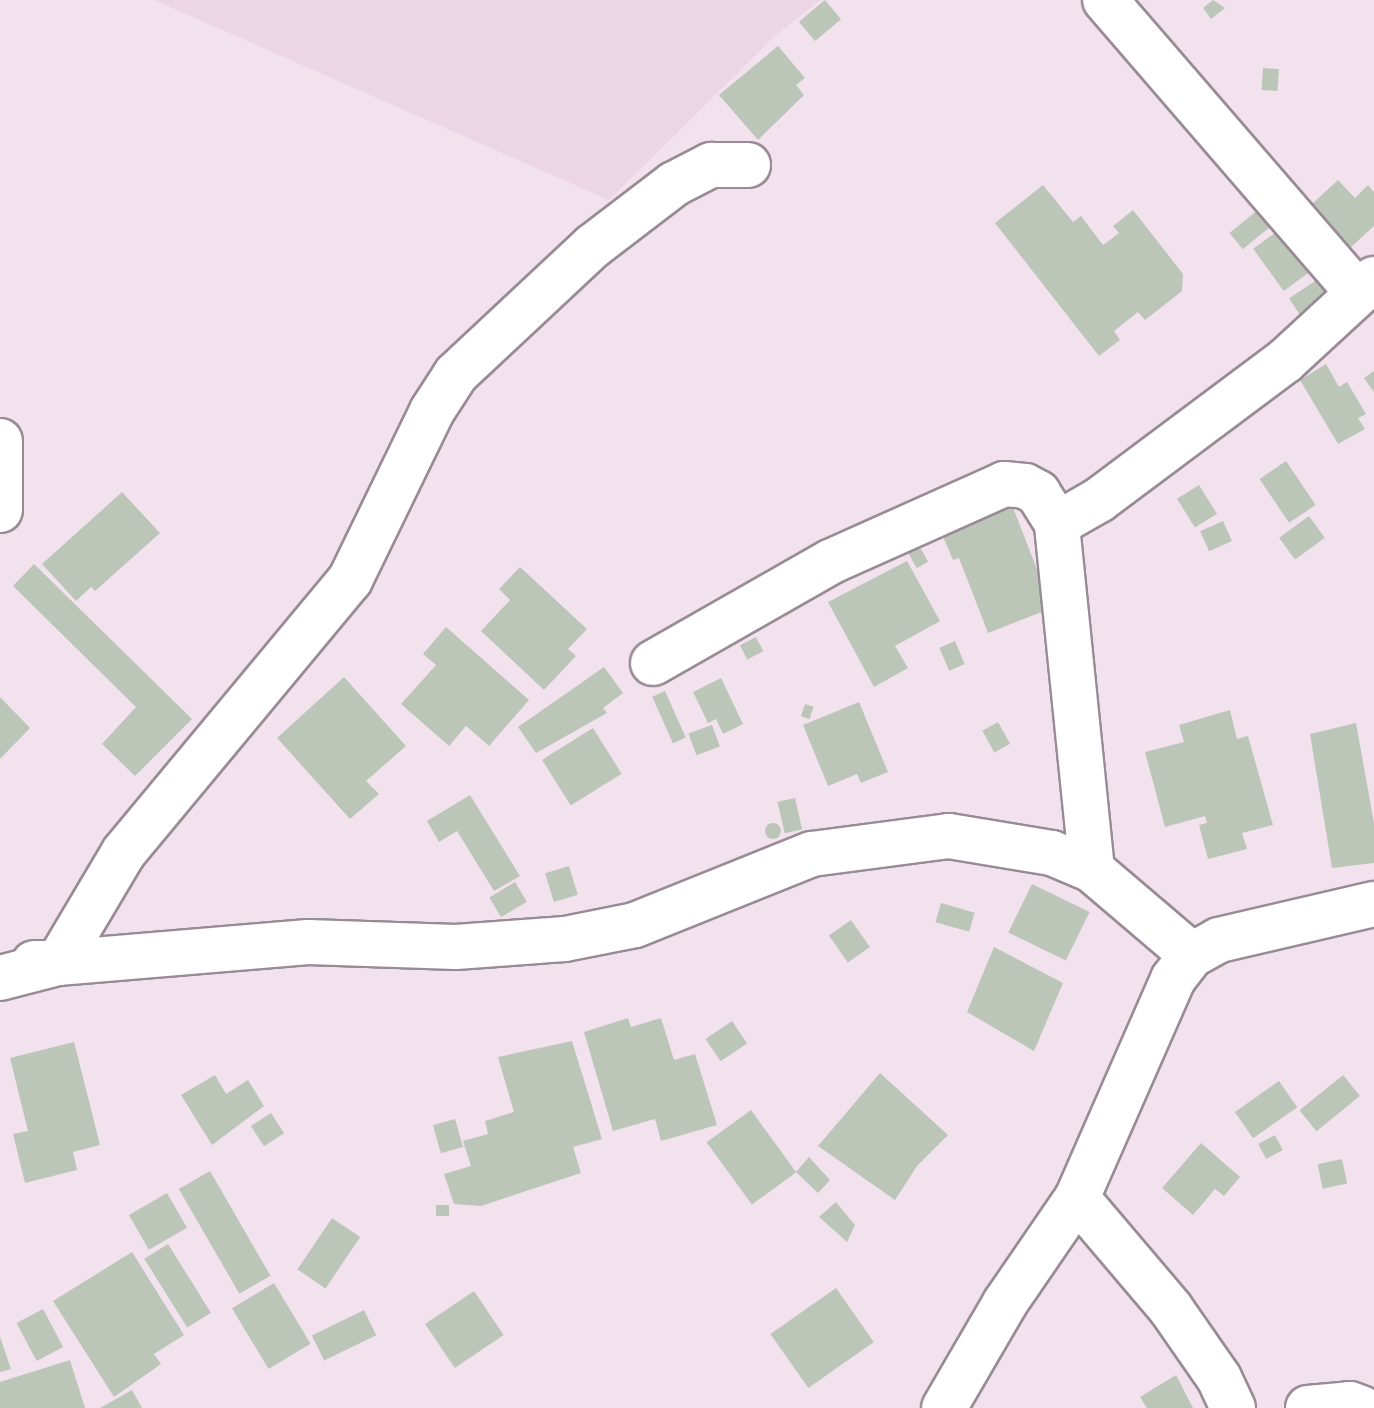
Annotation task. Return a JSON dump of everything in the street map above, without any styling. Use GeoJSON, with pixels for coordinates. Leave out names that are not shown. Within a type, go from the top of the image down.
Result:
{"type":"FeatureCollection","features":[{"type":"Feature","properties":{"kind":"street"},"geometry":{"type":"LineString","coordinates":[[1057,524],[1099,500],[1285,361],[1366,286],[1105,0]]}},
{"type":"Feature","properties":{"kind":"street"},"geometry":{"type":"LineString","coordinates":[[0,978],[58,963],[124,852],[350,580],[432,411],[456,374],[593,246],[674,184],[711,165],[748,165]]}},
{"type":"Feature","properties":{"kind":"street"},"geometry":{"type":"LineString","coordinates":[[0,441],[0,510]]}},
{"type":"Feature","properties":{"kind":"street"},"geometry":{"type":"LineString","coordinates":[[653,663],[830,562],[1004,484],[1025,486],[1038,493],[1057,524],[1092,870]]}},
{"type":"Feature","properties":{"kind":"street"},"geometry":{"type":"LineString","coordinates":[[0,961],[58,963],[308,942],[456,947],[565,939],[635,925],[812,854],[949,836],[1052,853],[1092,870],[1192,955]]}},
{"type":"Feature","properties":{"kind":"street"},"geometry":{"type":"LineString","coordinates":[[944,1408],[1005,1303],[1077,1198],[1173,979],[1192,955],[1219,940],[1374,904]]}},
{"type":"Feature","properties":{"kind":"street"},"geometry":{"type":"LineString","coordinates":[[1077,1198],[1171,1309],[1219,1378],[1233,1408]]}},
{"type":"Feature","properties":{"kind":"street"},"geometry":{"type":"LineString","coordinates":[[1308,1408],[1350,1404],[1361,1408]]}},
{"type":"Feature","properties":{"kind":"shaded area"},"geometry":{"type":"Polygon","coordinates":[[[154,0],[820,0],[775,36],[609,200],[154,0]]]}},
{"type":"Feature","properties":{"kind":"building"},"geometry":{"type":"Polygon","coordinates":[[[825,0],[841,19],[815,41],[799,22],[825,0]]]}},
{"type":"Feature","properties":{"kind":"building"},"geometry":{"type":"Polygon","coordinates":[[[1213,0],[1225,8],[1211,19],[1203,8],[1213,0]]]}},
{"type":"Feature","properties":{"kind":"building"},"geometry":{"type":"Polygon","coordinates":[[[778,46],[805,78],[796,85],[804,95],[758,140],[719,95],[778,46]]]}},
{"type":"Feature","properties":{"kind":"building"},"geometry":{"type":"Polygon","coordinates":[[[1263,68],[1279,69],[1277,91],[1261,90],[1263,68]]]}},
{"type":"Feature","properties":{"kind":"building"},"geometry":{"type":"Polygon","coordinates":[[[1338,180],[1355,198],[1368,185],[1374,192],[1374,226],[1350,248],[1311,205],[1338,180]]]}},
{"type":"Feature","properties":{"kind":"building"},"geometry":{"type":"Polygon","coordinates":[[[1043,185],[1073,222],[1081,216],[1103,245],[1119,233],[1113,226],[1133,210],[1183,274],[1182,291],[1145,320],[1138,312],[1114,331],[1120,340],[1099,356],[995,223],[1043,185]]]}},
{"type":"Feature","properties":{"kind":"building"},"geometry":{"type":"Polygon","coordinates":[[[1259,209],[1272,225],[1243,249],[1229,233],[1259,209]]]}},
{"type":"Feature","properties":{"kind":"building"},"geometry":{"type":"Polygon","coordinates":[[[1279,230],[1310,272],[1284,291],[1253,249],[1279,230]]]}},
{"type":"Feature","properties":{"kind":"building"},"geometry":{"type":"Polygon","coordinates":[[[1318,279],[1330,297],[1301,317],[1289,299],[1318,279]]]}},
{"type":"Feature","properties":{"kind":"building"},"geometry":{"type":"Polygon","coordinates":[[[1326,364],[1339,387],[1347,382],[1366,414],[1358,418],[1365,429],[1338,444],[1300,380],[1326,364]]]}},
{"type":"Feature","properties":{"kind":"building"},"geometry":{"type":"Polygon","coordinates":[[[1374,371],[1374,392],[1364,378],[1374,371]]]}},
{"type":"Feature","properties":{"kind":"building"},"geometry":{"type":"Polygon","coordinates":[[[1286,461],[1316,505],[1289,523],[1259,479],[1286,461]]]}},
{"type":"Feature","properties":{"kind":"building"},"geometry":{"type":"Polygon","coordinates":[[[1199,485],[1217,514],[1195,528],[1177,499],[1199,485]]]}},
{"type":"Feature","properties":{"kind":"building"},"geometry":{"type":"Polygon","coordinates":[[[122,492],[160,533],[95,591],[91,587],[76,601],[42,564],[122,492]]]}},
{"type":"Feature","properties":{"kind":"building"},"geometry":{"type":"Polygon","coordinates":[[[1012,505],[1052,608],[988,633],[959,558],[953,560],[941,532],[1012,505]]]}},
{"type":"Feature","properties":{"kind":"building"},"geometry":{"type":"Polygon","coordinates":[[[1309,516],[1325,538],[1295,560],[1279,538],[1309,516]]]}},
{"type":"Feature","properties":{"kind":"building"},"geometry":{"type":"Polygon","coordinates":[[[1223,521],[1232,541],[1209,551],[1200,531],[1223,521]]]}},
{"type":"Feature","properties":{"kind":"building"},"geometry":{"type":"Polygon","coordinates":[[[916,540],[928,562],[917,568],[905,546],[916,540]]]}},
{"type":"Feature","properties":{"kind":"building"},"geometry":{"type":"Polygon","coordinates":[[[907,561],[940,621],[895,646],[908,668],[874,687],[828,602],[907,561]]]}},
{"type":"Feature","properties":{"kind":"building"},"geometry":{"type":"Polygon","coordinates":[[[34,564],[192,719],[135,776],[102,744],[136,707],[13,586],[34,564]]]}},
{"type":"Feature","properties":{"kind":"building"},"geometry":{"type":"Polygon","coordinates":[[[520,567],[587,629],[568,649],[576,656],[544,690],[481,631],[510,600],[499,589],[520,567]]]}},
{"type":"Feature","properties":{"kind":"building"},"geometry":{"type":"Polygon","coordinates":[[[446,627],[529,700],[489,746],[466,726],[449,746],[401,704],[436,665],[423,654],[446,627]]]}},
{"type":"Feature","properties":{"kind":"building"},"geometry":{"type":"Polygon","coordinates":[[[756,637],[763,651],[747,659],[740,645],[756,637]]]}},
{"type":"Feature","properties":{"kind":"building"},"geometry":{"type":"Polygon","coordinates":[[[955,641],[965,664],[949,671],[939,648],[955,641]]]}},
{"type":"Feature","properties":{"kind":"building"},"geometry":{"type":"Polygon","coordinates":[[[604,667],[623,693],[603,708],[607,713],[536,753],[518,727],[604,667]]]}},
{"type":"Feature","properties":{"kind":"building"},"geometry":{"type":"Polygon","coordinates":[[[344,677],[406,746],[366,781],[379,794],[350,819],[277,738],[344,677]]]}},
{"type":"Feature","properties":{"kind":"building"},"geometry":{"type":"Polygon","coordinates":[[[721,678],[743,724],[723,734],[716,719],[708,723],[693,692],[721,678]]]}},
{"type":"Feature","properties":{"kind":"building"},"geometry":{"type":"Polygon","coordinates":[[[665,691],[686,738],[673,743],[652,697],[665,691]]]}},
{"type":"Feature","properties":{"kind":"building"},"geometry":{"type":"Polygon","coordinates":[[[0,697],[30,728],[0,759],[0,697]]]}},
{"type":"Feature","properties":{"kind":"building"},"geometry":{"type":"Polygon","coordinates":[[[859,702],[888,772],[861,783],[857,774],[828,786],[803,725],[859,702]]]}},
{"type":"Feature","properties":{"kind":"building"},"geometry":{"type":"Polygon","coordinates":[[[805,704],[814,707],[810,719],[801,716],[805,704]]]}},
{"type":"Feature","properties":{"kind":"building"},"geometry":{"type":"Polygon","coordinates":[[[1230,710],[1237,739],[1248,736],[1273,825],[1242,833],[1247,849],[1208,859],[1199,825],[1207,823],[1205,816],[1165,827],[1145,752],[1184,742],[1179,725],[1230,710]]]}},
{"type":"Feature","properties":{"kind":"building"},"geometry":{"type":"Polygon","coordinates":[[[998,722],[1010,744],[994,753],[982,731],[998,722]]]}},
{"type":"Feature","properties":{"kind":"building"},"geometry":{"type":"Polygon","coordinates":[[[1356,723],[1374,823],[1374,863],[1332,868],[1310,734],[1356,723]]]}},
{"type":"Feature","properties":{"kind":"building"},"geometry":{"type":"Polygon","coordinates":[[[712,725],[720,747],[696,755],[689,734],[712,725]]]}},
{"type":"Feature","properties":{"kind":"building"},"geometry":{"type":"Polygon","coordinates":[[[593,728],[622,774],[571,806],[542,760],[593,728]]]}},
{"type":"Feature","properties":{"kind":"building"},"geometry":{"type":"Polygon","coordinates":[[[470,795],[520,876],[494,891],[457,831],[439,842],[427,821],[470,795]]]}},
{"type":"Feature","properties":{"kind":"building"},"geometry":{"type":"Polygon","coordinates":[[[795,798],[802,829],[785,833],[777,802],[795,798]]]}},
{"type":"Feature","properties":{"kind":"building"},"geometry":{"type":"Polygon","coordinates":[[[773,823],[779,825],[779,837],[773,839],[767,837],[765,831],[767,825],[773,823]]]}},
{"type":"Feature","properties":{"kind":"building"},"geometry":{"type":"Polygon","coordinates":[[[569,866],[578,895],[554,902],[545,873],[569,866]]]}},
{"type":"Feature","properties":{"kind":"building"},"geometry":{"type":"Polygon","coordinates":[[[515,882],[527,902],[501,917],[489,897],[515,882]]]}},
{"type":"Feature","properties":{"kind":"building"},"geometry":{"type":"Polygon","coordinates":[[[1032,884],[1090,912],[1066,961],[1008,933],[1032,884]]]}},
{"type":"Feature","properties":{"kind":"building"},"geometry":{"type":"Polygon","coordinates":[[[941,903],[975,913],[969,932],[935,922],[941,903]]]}},
{"type":"Feature","properties":{"kind":"building"},"geometry":{"type":"Polygon","coordinates":[[[851,920],[870,947],[848,963],[829,935],[851,920]]]}},
{"type":"Feature","properties":{"kind":"building"},"geometry":{"type":"Polygon","coordinates":[[[994,947],[1063,983],[1034,1051],[967,1012],[994,947]]]}},
{"type":"Feature","properties":{"kind":"building"},"geometry":{"type":"Polygon","coordinates":[[[628,1018],[631,1027],[661,1018],[674,1060],[695,1054],[717,1125],[661,1141],[655,1119],[613,1131],[584,1032],[628,1018]]]}},
{"type":"Feature","properties":{"kind":"building"},"geometry":{"type":"Polygon","coordinates":[[[732,1021],[747,1043],[721,1061],[705,1039],[732,1021]]]}},
{"type":"Feature","properties":{"kind":"building"},"geometry":{"type":"Polygon","coordinates":[[[572,1041],[602,1139],[573,1147],[581,1173],[481,1206],[454,1204],[444,1174],[471,1166],[463,1141],[488,1134],[485,1121],[514,1112],[498,1057],[572,1041]]]}},
{"type":"Feature","properties":{"kind":"building"},"geometry":{"type":"Polygon","coordinates":[[[74,1042],[100,1145],[73,1152],[77,1170],[25,1183],[13,1134],[28,1131],[10,1058],[74,1042]]]}},
{"type":"Feature","properties":{"kind":"building"},"geometry":{"type":"Polygon","coordinates":[[[880,1073],[948,1135],[917,1166],[895,1200],[818,1146],[880,1073]]]}},
{"type":"Feature","properties":{"kind":"building"},"geometry":{"type":"Polygon","coordinates":[[[215,1075],[226,1094],[248,1080],[264,1106],[212,1145],[181,1095],[215,1075]]]}},
{"type":"Feature","properties":{"kind":"building"},"geometry":{"type":"Polygon","coordinates":[[[1343,1075],[1360,1096],[1316,1131],[1299,1110],[1343,1075]]]}},
{"type":"Feature","properties":{"kind":"building"},"geometry":{"type":"Polygon","coordinates":[[[1279,1081],[1297,1107],[1253,1138],[1235,1112],[1279,1081]]]}},
{"type":"Feature","properties":{"kind":"building"},"geometry":{"type":"Polygon","coordinates":[[[751,1110],[796,1172],[752,1205],[707,1142],[751,1110]]]}},
{"type":"Feature","properties":{"kind":"building"},"geometry":{"type":"Polygon","coordinates":[[[271,1113],[284,1133],[264,1146],[251,1126],[271,1113]]]}},
{"type":"Feature","properties":{"kind":"building"},"geometry":{"type":"Polygon","coordinates":[[[455,1119],[463,1147],[441,1153],[433,1125],[455,1119]]]}},
{"type":"Feature","properties":{"kind":"building"},"geometry":{"type":"Polygon","coordinates":[[[1275,1135],[1283,1150],[1266,1159],[1258,1144],[1275,1135]]]}},
{"type":"Feature","properties":{"kind":"building"},"geometry":{"type":"Polygon","coordinates":[[[1201,1143],[1240,1177],[1224,1196],[1215,1189],[1193,1215],[1162,1188],[1201,1143]]]}},
{"type":"Feature","properties":{"kind":"building"},"geometry":{"type":"Polygon","coordinates":[[[809,1157],[830,1180],[818,1193],[796,1172],[809,1157]]]}},
{"type":"Feature","properties":{"kind":"building"},"geometry":{"type":"Polygon","coordinates":[[[1342,1159],[1347,1183],[1323,1189],[1318,1164],[1342,1159]]]}},
{"type":"Feature","properties":{"kind":"building"},"geometry":{"type":"Polygon","coordinates":[[[210,1171],[270,1276],[239,1294],[179,1189],[210,1171]]]}},
{"type":"Feature","properties":{"kind":"building"},"geometry":{"type":"Polygon","coordinates":[[[167,1193],[187,1228],[149,1250],[129,1215],[167,1193]]]}},
{"type":"Feature","properties":{"kind":"building"},"geometry":{"type":"Polygon","coordinates":[[[836,1202],[855,1225],[847,1242],[819,1217],[836,1202]]]}},
{"type":"Feature","properties":{"kind":"building"},"geometry":{"type":"Polygon","coordinates":[[[436,1205],[449,1205],[449,1216],[436,1216],[436,1205]]]}},
{"type":"Feature","properties":{"kind":"building"},"geometry":{"type":"Polygon","coordinates":[[[332,1218],[360,1237],[326,1288],[297,1269],[332,1218]]]}},
{"type":"Feature","properties":{"kind":"building"},"geometry":{"type":"Polygon","coordinates":[[[168,1244],[211,1313],[187,1328],[144,1259],[168,1244]]]}},
{"type":"Feature","properties":{"kind":"building"},"geometry":{"type":"Polygon","coordinates":[[[132,1252],[184,1335],[154,1354],[161,1364],[114,1397],[53,1301],[132,1252]]]}},
{"type":"Feature","properties":{"kind":"building"},"geometry":{"type":"Polygon","coordinates":[[[274,1283],[311,1344],[269,1369],[232,1308],[274,1283]]]}},
{"type":"Feature","properties":{"kind":"building"},"geometry":{"type":"Polygon","coordinates":[[[836,1288],[874,1342],[808,1388],[770,1334],[836,1288]]]}},
{"type":"Feature","properties":{"kind":"building"},"geometry":{"type":"Polygon","coordinates":[[[474,1291],[504,1335],[455,1368],[425,1324],[474,1291]]]}},
{"type":"Feature","properties":{"kind":"building"},"geometry":{"type":"Polygon","coordinates":[[[43,1309],[63,1347],[37,1361],[17,1323],[43,1309]]]}},
{"type":"Feature","properties":{"kind":"building"},"geometry":{"type":"Polygon","coordinates":[[[364,1310],[376,1335],[324,1361],[312,1335],[364,1310]]]}},
{"type":"Feature","properties":{"kind":"building"},"geometry":{"type":"Polygon","coordinates":[[[0,1337],[11,1369],[0,1372],[0,1337]]]}},
{"type":"Feature","properties":{"kind":"building"},"geometry":{"type":"Polygon","coordinates":[[[70,1360],[85,1408],[0,1408],[0,1382],[70,1360]]]}},
{"type":"Feature","properties":{"kind":"building"},"geometry":{"type":"Polygon","coordinates":[[[1176,1375],[1193,1408],[1147,1408],[1140,1397],[1176,1375]]]}},
{"type":"Feature","properties":{"kind":"building"},"geometry":{"type":"Polygon","coordinates":[[[132,1390],[142,1408],[100,1408],[132,1390]]]}}]}
